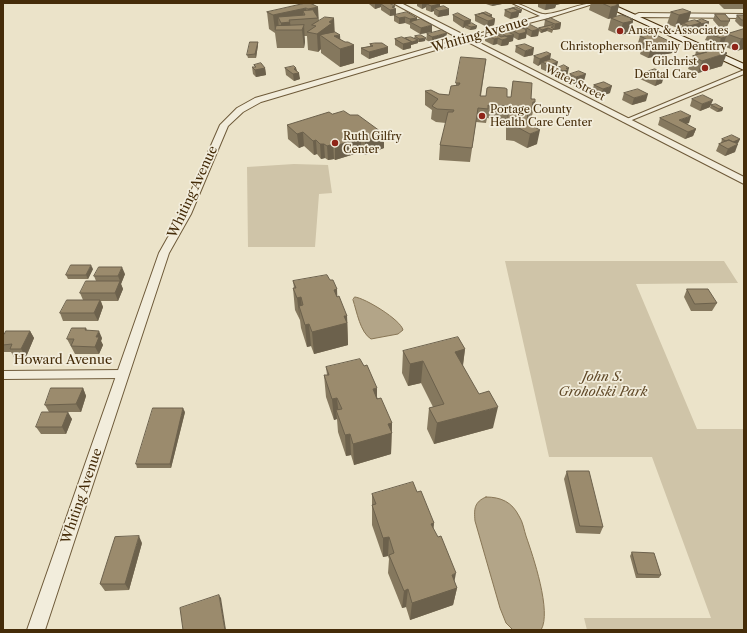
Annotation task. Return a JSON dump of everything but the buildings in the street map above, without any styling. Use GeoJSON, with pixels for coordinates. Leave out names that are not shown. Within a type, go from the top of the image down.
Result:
{"type":"FeatureCollection","features":[{"type":"Feature","properties":{"kind":"main road"},"geometry":{"type":"LineString","coordinates":[[602,3],[744,67]]}},
{"type":"Feature","properties":{"kind":"street","name":"Water Street"},"geometry":{"type":"LineString","coordinates":[[396,3],[744,181]]}},
{"type":"Feature","properties":{"kind":"street"},"geometry":{"type":"LineString","coordinates":[[515,3],[546,16]]}},
{"type":"Feature","properties":{"kind":"street","name":"Whiting Avenue"},"geometry":{"type":"LineString","coordinates":[[36,630],[164,253],[186,214],[224,125],[240,110],[258,100],[593,3]]}},
{"type":"Feature","properties":{"kind":"street"},"geometry":{"type":"LineString","coordinates":[[633,17],[639,15],[744,16]]}},
{"type":"Feature","properties":{"kind":"street"},"geometry":{"type":"LineString","coordinates":[[625,121],[744,72]]}},
{"type":"Feature","properties":{"kind":"street","name":"Howard Avenue"},"geometry":{"type":"LineString","coordinates":[[3,375],[123,374]]}},
{"type":"Feature","properties":{"kind":"green space"},"geometry":{"type":"Polygon","coordinates":[[[294,164],[328,165],[332,193],[319,194],[315,247],[248,247],[247,167],[294,164]]]}},
{"type":"Feature","properties":{"kind":"green space","name":"John S. Groholski Park"},"geometry":{"type":"Polygon","coordinates":[[[505,261],[724,261],[738,283],[636,284],[697,429],[744,429],[744,630],[587,630],[584,618],[711,618],[652,457],[549,457],[505,261]]]}},
{"type":"Feature","properties":{"kind":"shaded area"},"geometry":{"type":"Polygon","coordinates":[[[355,297],[366,301],[390,315],[403,330],[398,334],[371,339],[364,332],[359,321],[353,300],[355,297]]]}},
{"type":"Feature","properties":{"kind":"shaded area"},"geometry":{"type":"Polygon","coordinates":[[[486,497],[506,501],[513,507],[522,521],[537,570],[543,598],[544,622],[541,630],[513,630],[506,623],[500,608],[475,521],[476,506],[479,501],[486,497]]]}},
{"type":"Feature","properties":{"kind":"place","name":"Ansay & Associates"},"geometry":{"type":"Point","coordinates":[620,31]}},
{"type":"Feature","properties":{"kind":"place","name":"Christopherson Family Dentitry"},"geometry":{"type":"Point","coordinates":[735,47]}},
{"type":"Feature","properties":{"kind":"place","name":"Gilchrist Dental Care"},"geometry":{"type":"Point","coordinates":[705,68]}},
{"type":"Feature","properties":{"kind":"place","name":"Portage County Health Care Center"},"geometry":{"type":"Point","coordinates":[482,116]}},
{"type":"Feature","properties":{"kind":"place","name":"Ruth Gilfry Center"},"geometry":{"type":"Point","coordinates":[335,143]}}]}
